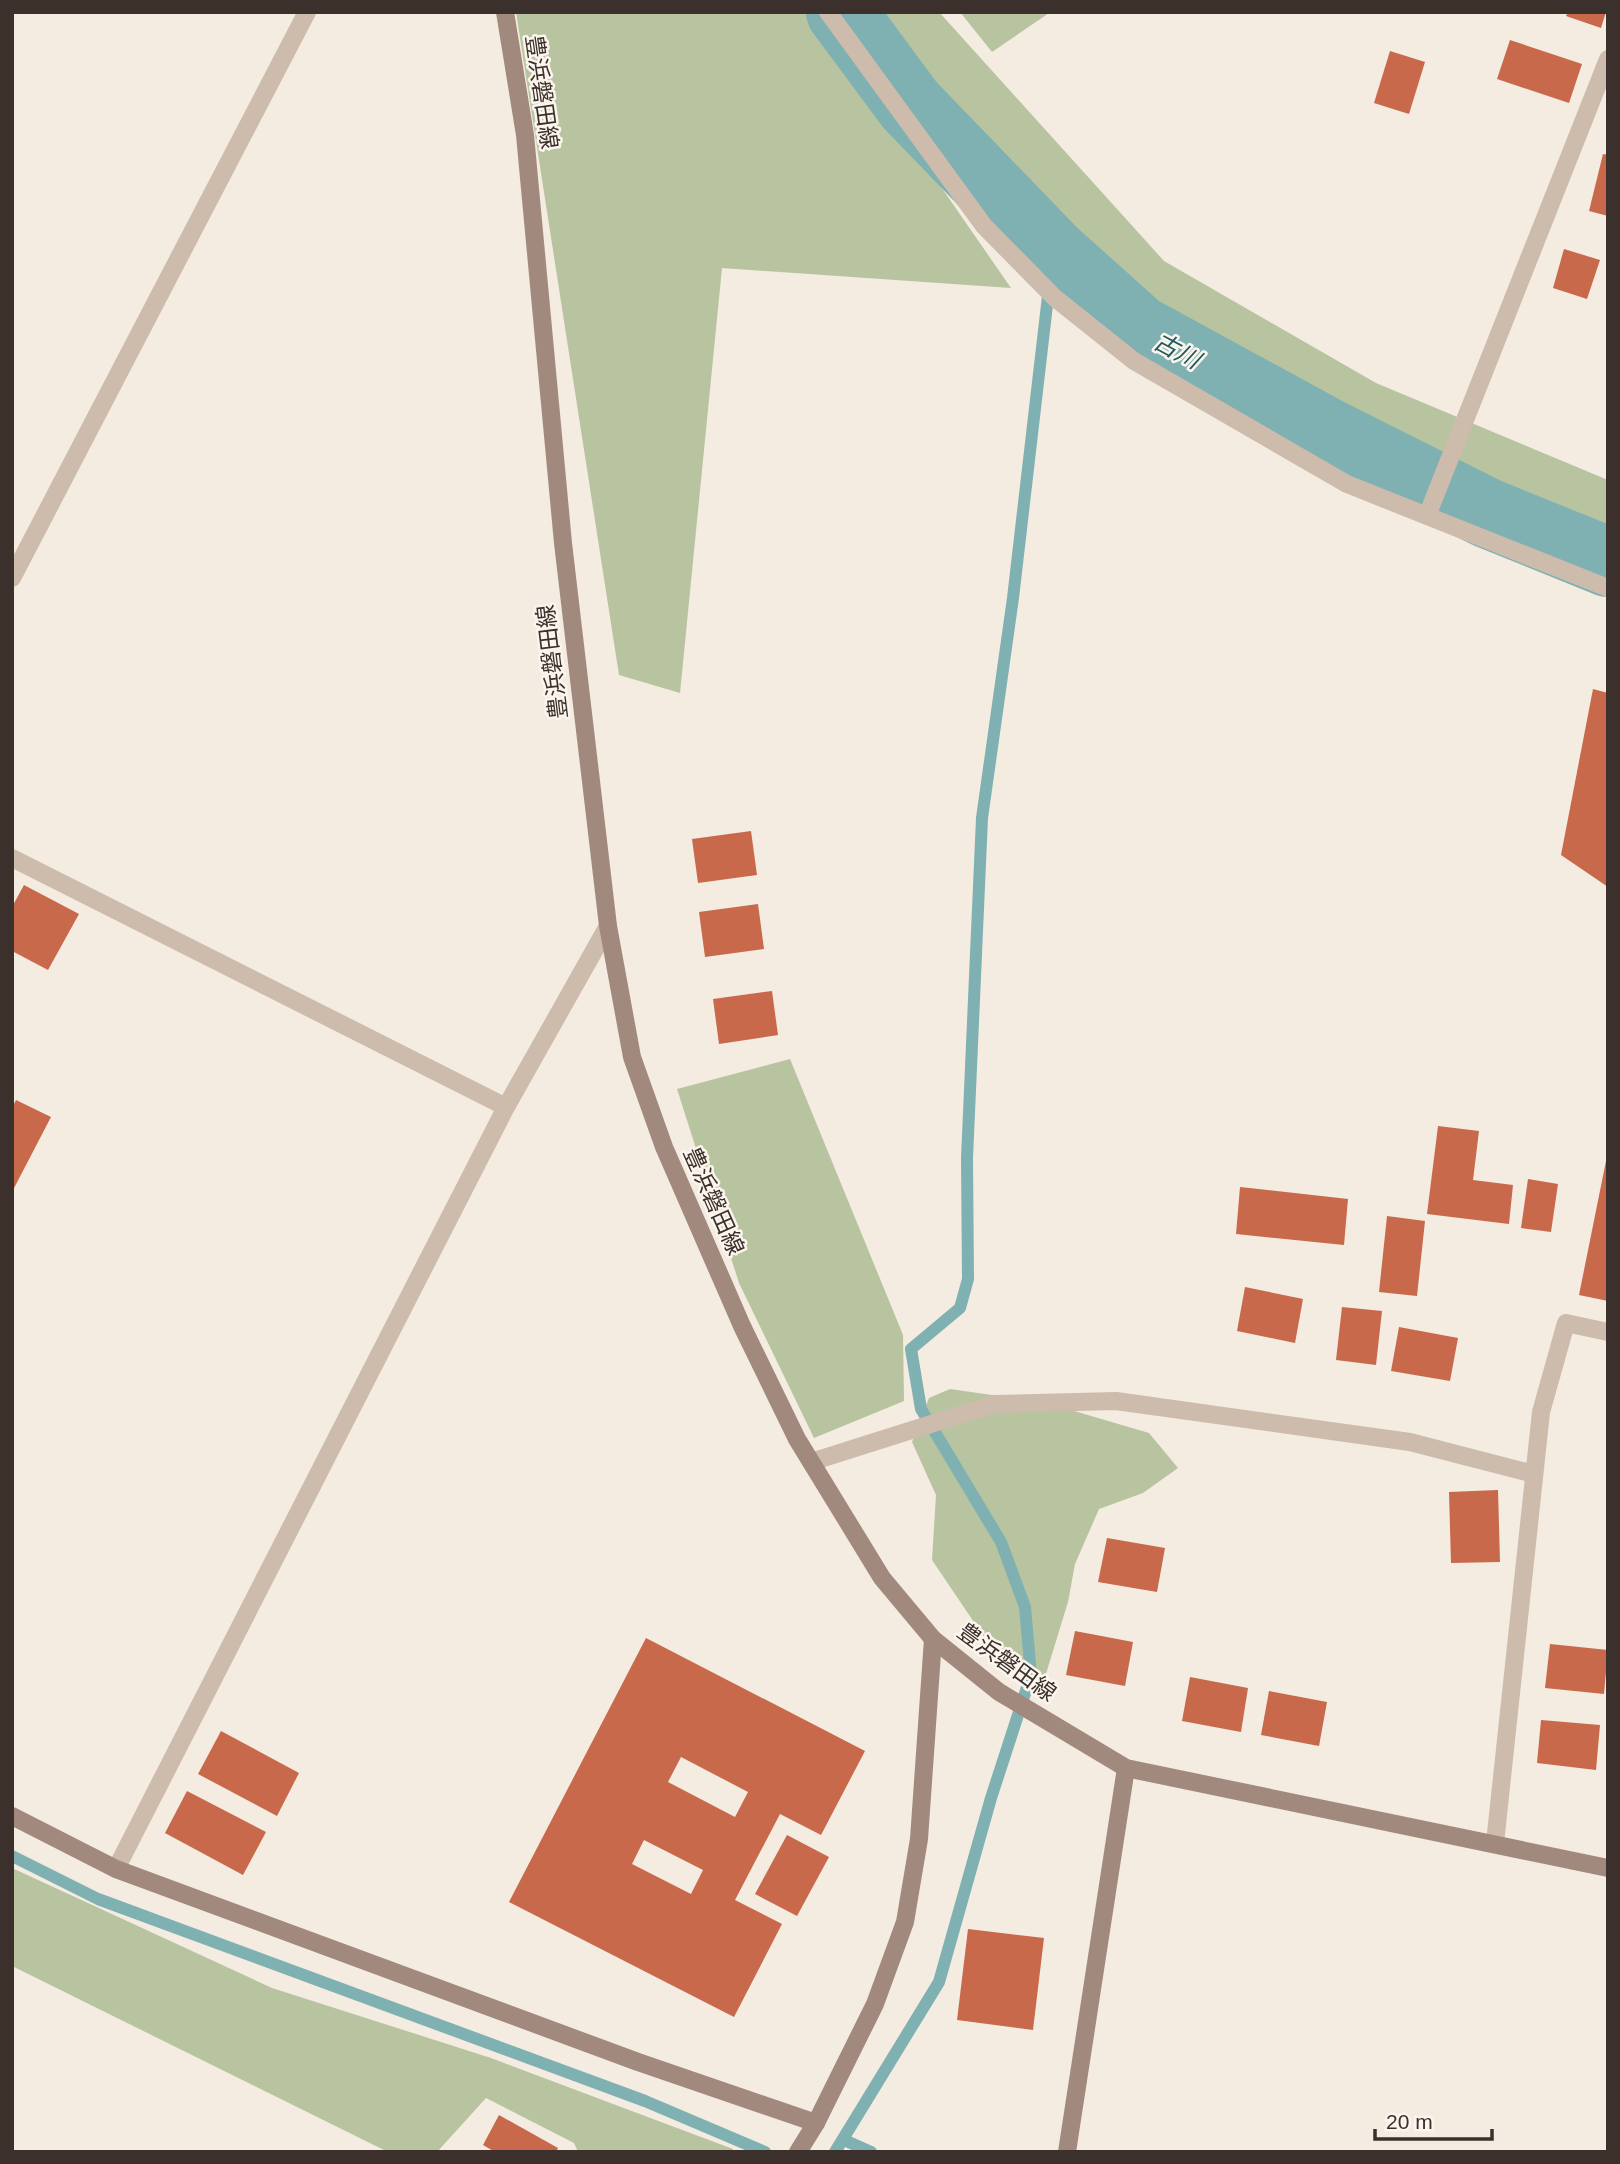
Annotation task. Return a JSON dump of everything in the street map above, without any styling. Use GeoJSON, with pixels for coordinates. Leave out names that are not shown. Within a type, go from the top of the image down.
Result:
{"type":"FeatureCollection","features":[{"type":"Feature","properties":{"kind":"main road","name":"豊浜磐田線"},"geometry":{"type":"LineString","coordinates":[[505,12],[525,135],[563,543],[608,926],[632,1057],[664,1147],[743,1326],[797,1439],[882,1578],[933,1639],[999,1692],[1126,1768],[1608,1868]]}},
{"type":"Feature","properties":{"kind":"main road"},"geometry":{"type":"LineString","coordinates":[[798,2152],[816,2123],[876,2004],[905,1922],[919,1839],[933,1639]]}},
{"type":"Feature","properties":{"kind":"main road"},"geometry":{"type":"LineString","coordinates":[[1067,2152],[1126,1768]]}},
{"type":"Feature","properties":{"kind":"main road"},"geometry":{"type":"LineString","coordinates":[[12,1816],[116,1869],[638,2062],[816,2123]]}},
{"type":"Feature","properties":{"kind":"street"},"geometry":{"type":"LineString","coordinates":[[12,579],[307,12]]}},
{"type":"Feature","properties":{"kind":"street"},"geometry":{"type":"LineString","coordinates":[[828,12],[984,226],[1055,298],[1145,368],[1347,484],[1608,588]]}},
{"type":"Feature","properties":{"kind":"street"},"geometry":{"type":"LineString","coordinates":[[1427,516],[1608,59]]}},
{"type":"Feature","properties":{"kind":"street"},"geometry":{"type":"LineString","coordinates":[[12,858],[506,1107]]}},
{"type":"Feature","properties":{"kind":"street"},"geometry":{"type":"LineString","coordinates":[[116,1869],[506,1107],[608,926]]}},
{"type":"Feature","properties":{"kind":"street"},"geometry":{"type":"LineString","coordinates":[[1495,1843],[1541,1412],[1566,1323],[1608,1332]]}},
{"type":"Feature","properties":{"kind":"street"},"geometry":{"type":"LineString","coordinates":[[811,1462],[994,1404],[1116,1401],[1410,1442],[1534,1474]]}},
{"type":"Feature","properties":{"kind":"green space"},"geometry":{"type":"Polygon","coordinates":[[[516,12],[820,12],[1011,288],[722,268],[680,693],[619,675],[516,12]]]}},
{"type":"Feature","properties":{"kind":"green space"},"geometry":{"type":"Polygon","coordinates":[[[828,12],[939,12],[1164,261],[1376,383],[1608,480],[1608,563],[1232,418],[1008,250],[1052,252],[950,178],[828,12]]]}},
{"type":"Feature","properties":{"kind":"green space"},"geometry":{"type":"Polygon","coordinates":[[[960,12],[1049,12],[1049,13],[992,52],[960,12]]]}},
{"type":"Feature","properties":{"kind":"green space"},"geometry":{"type":"Polygon","coordinates":[[[790,1059],[903,1335],[904,1401],[814,1438],[739,1283],[677,1089],[790,1059]]]}},
{"type":"Feature","properties":{"kind":"green space"},"geometry":{"type":"Polygon","coordinates":[[[950,1389],[1047,1403],[1149,1433],[1178,1468],[1143,1493],[1099,1509],[1075,1564],[1068,1602],[1045,1677],[984,1637],[932,1560],[936,1495],[912,1442],[929,1398],[950,1389]]]}},
{"type":"Feature","properties":{"kind":"green space"},"geometry":{"type":"Polygon","coordinates":[[[12,1868],[272,1988],[491,2058],[733,2149],[732,2152],[578,2152],[574,2143],[486,2098],[437,2152],[388,2152],[12,1966],[12,1868]]]}},
{"type":"Feature","properties":{"kind":"building"},"geometry":{"type":"Polygon","coordinates":[[[1568,12],[1606,12],[1601,28],[1566,16],[1568,12]]]}},
{"type":"Feature","properties":{"kind":"building"},"geometry":{"type":"Polygon","coordinates":[[[1510,40],[1582,64],[1569,103],[1497,79],[1510,40]]]}},
{"type":"Feature","properties":{"kind":"building"},"geometry":{"type":"Polygon","coordinates":[[[1390,51],[1425,62],[1409,114],[1374,103],[1390,51]]]}},
{"type":"Feature","properties":{"kind":"building"},"geometry":{"type":"Polygon","coordinates":[[[1603,154],[1608,155],[1608,216],[1589,211],[1603,154]]]}},
{"type":"Feature","properties":{"kind":"building"},"geometry":{"type":"Polygon","coordinates":[[[1564,249],[1600,260],[1587,299],[1553,288],[1564,249]]]}},
{"type":"Feature","properties":{"kind":"building"},"geometry":{"type":"Polygon","coordinates":[[[1593,689],[1608,693],[1608,887],[1561,855],[1593,689]]]}},
{"type":"Feature","properties":{"kind":"building"},"geometry":{"type":"Polygon","coordinates":[[[751,831],[757,875],[698,883],[692,839],[751,831]]]}},
{"type":"Feature","properties":{"kind":"building"},"geometry":{"type":"Polygon","coordinates":[[[24,885],[79,914],[48,970],[12,951],[12,907],[24,885]]]}},
{"type":"Feature","properties":{"kind":"building"},"geometry":{"type":"Polygon","coordinates":[[[758,904],[764,949],[705,957],[699,912],[758,904]]]}},
{"type":"Feature","properties":{"kind":"building"},"geometry":{"type":"Polygon","coordinates":[[[772,991],[778,1035],[719,1044],[713,999],[772,991]]]}},
{"type":"Feature","properties":{"kind":"building"},"geometry":{"type":"Polygon","coordinates":[[[16,1100],[51,1117],[12,1192],[12,1108],[16,1100]]]}},
{"type":"Feature","properties":{"kind":"building"},"geometry":{"type":"Polygon","coordinates":[[[1438,1126],[1479,1131],[1473,1180],[1513,1185],[1509,1224],[1427,1214],[1438,1126]]]}},
{"type":"Feature","properties":{"kind":"building"},"geometry":{"type":"Polygon","coordinates":[[[1608,1156],[1608,1301],[1579,1295],[1608,1156]]]}},
{"type":"Feature","properties":{"kind":"building"},"geometry":{"type":"Polygon","coordinates":[[[1528,1179],[1558,1184],[1551,1232],[1521,1228],[1528,1179]]]}},
{"type":"Feature","properties":{"kind":"building"},"geometry":{"type":"Polygon","coordinates":[[[1240,1187],[1348,1199],[1344,1245],[1236,1234],[1240,1187]]]}},
{"type":"Feature","properties":{"kind":"building"},"geometry":{"type":"Polygon","coordinates":[[[1387,1216],[1425,1221],[1417,1296],[1379,1292],[1387,1216]]]}},
{"type":"Feature","properties":{"kind":"building"},"geometry":{"type":"Polygon","coordinates":[[[1245,1287],[1303,1299],[1295,1343],[1237,1331],[1245,1287]]]}},
{"type":"Feature","properties":{"kind":"building"},"geometry":{"type":"Polygon","coordinates":[[[1342,1307],[1382,1311],[1376,1365],[1336,1360],[1342,1307]]]}},
{"type":"Feature","properties":{"kind":"building"},"geometry":{"type":"Polygon","coordinates":[[[1399,1327],[1458,1338],[1450,1381],[1391,1371],[1399,1327]]]}},
{"type":"Feature","properties":{"kind":"building"},"geometry":{"type":"Polygon","coordinates":[[[1498,1490],[1500,1562],[1451,1563],[1449,1492],[1498,1490]]]}},
{"type":"Feature","properties":{"kind":"building"},"geometry":{"type":"Polygon","coordinates":[[[1107,1538],[1165,1548],[1157,1592],[1098,1582],[1107,1538]]]}},
{"type":"Feature","properties":{"kind":"building"},"geometry":{"type":"Polygon","coordinates":[[[1075,1631],[1133,1642],[1125,1686],[1066,1675],[1075,1631]]]}},
{"type":"Feature","properties":{"kind":"building"},"geometry":{"type":"Polygon","coordinates":[[[646,1638],[865,1751],[821,1835],[780,1814],[735,1900],[782,1924],[734,2017],[509,1902],[646,1638]],[[681,1757],[668,1782],[735,1817],[748,1792],[681,1757]],[[644,1840],[632,1864],[691,1894],[703,1870],[644,1840]]]}},
{"type":"Feature","properties":{"kind":"building"},"geometry":{"type":"Polygon","coordinates":[[[1550,1644],[1608,1650],[1604,1694],[1545,1688],[1550,1644]]]}},
{"type":"Feature","properties":{"kind":"building"},"geometry":{"type":"Polygon","coordinates":[[[1190,1677],[1248,1688],[1241,1732],[1182,1721],[1190,1677]]]}},
{"type":"Feature","properties":{"kind":"building"},"geometry":{"type":"Polygon","coordinates":[[[1269,1691],[1327,1702],[1319,1746],[1261,1735],[1269,1691]]]}},
{"type":"Feature","properties":{"kind":"building"},"geometry":{"type":"Polygon","coordinates":[[[1541,1720],[1600,1725],[1596,1770],[1537,1763],[1541,1720]]]}},
{"type":"Feature","properties":{"kind":"building"},"geometry":{"type":"Polygon","coordinates":[[[221,1731],[299,1773],[277,1816],[198,1774],[221,1731]]]}},
{"type":"Feature","properties":{"kind":"building"},"geometry":{"type":"Polygon","coordinates":[[[187,1791],[266,1832],[243,1875],[165,1833],[187,1791]]]}},
{"type":"Feature","properties":{"kind":"building"},"geometry":{"type":"Polygon","coordinates":[[[787,1835],[829,1857],[797,1916],[755,1894],[787,1835]]]}},
{"type":"Feature","properties":{"kind":"building"},"geometry":{"type":"Polygon","coordinates":[[[968,1929],[1044,1938],[1033,2030],[957,2020],[968,1929]]]}},
{"type":"Feature","properties":{"kind":"building"},"geometry":{"type":"Polygon","coordinates":[[[499,2115],[558,2148],[556,2152],[495,2152],[483,2145],[499,2115]]]}},
{"type":"Feature","properties":{"kind":"waterway","name":"古川"},"geometry":{"type":"LineString","coordinates":[[841,12],[910,105],[1053,253],[1139,330],[1326,432],[1487,513],[1608,562]]}},
{"type":"Feature","properties":{"kind":"waterway"},"geometry":{"type":"LineString","coordinates":[[835,2152],[939,1982],[991,1798],[1031,1675],[1025,1607],[1001,1542],[921,1409],[911,1349],[960,1308],[968,1279],[967,1158],[982,818],[1013,598],[1053,253]]}},
{"type":"Feature","properties":{"kind":"waterway"},"geometry":{"type":"LineString","coordinates":[[12,1856],[98,1899],[645,2101],[765,2152]]}},
{"type":"Feature","properties":{"kind":"waterway"},"geometry":{"type":"LineString","coordinates":[[844,2140],[871,2152]]}}]}
